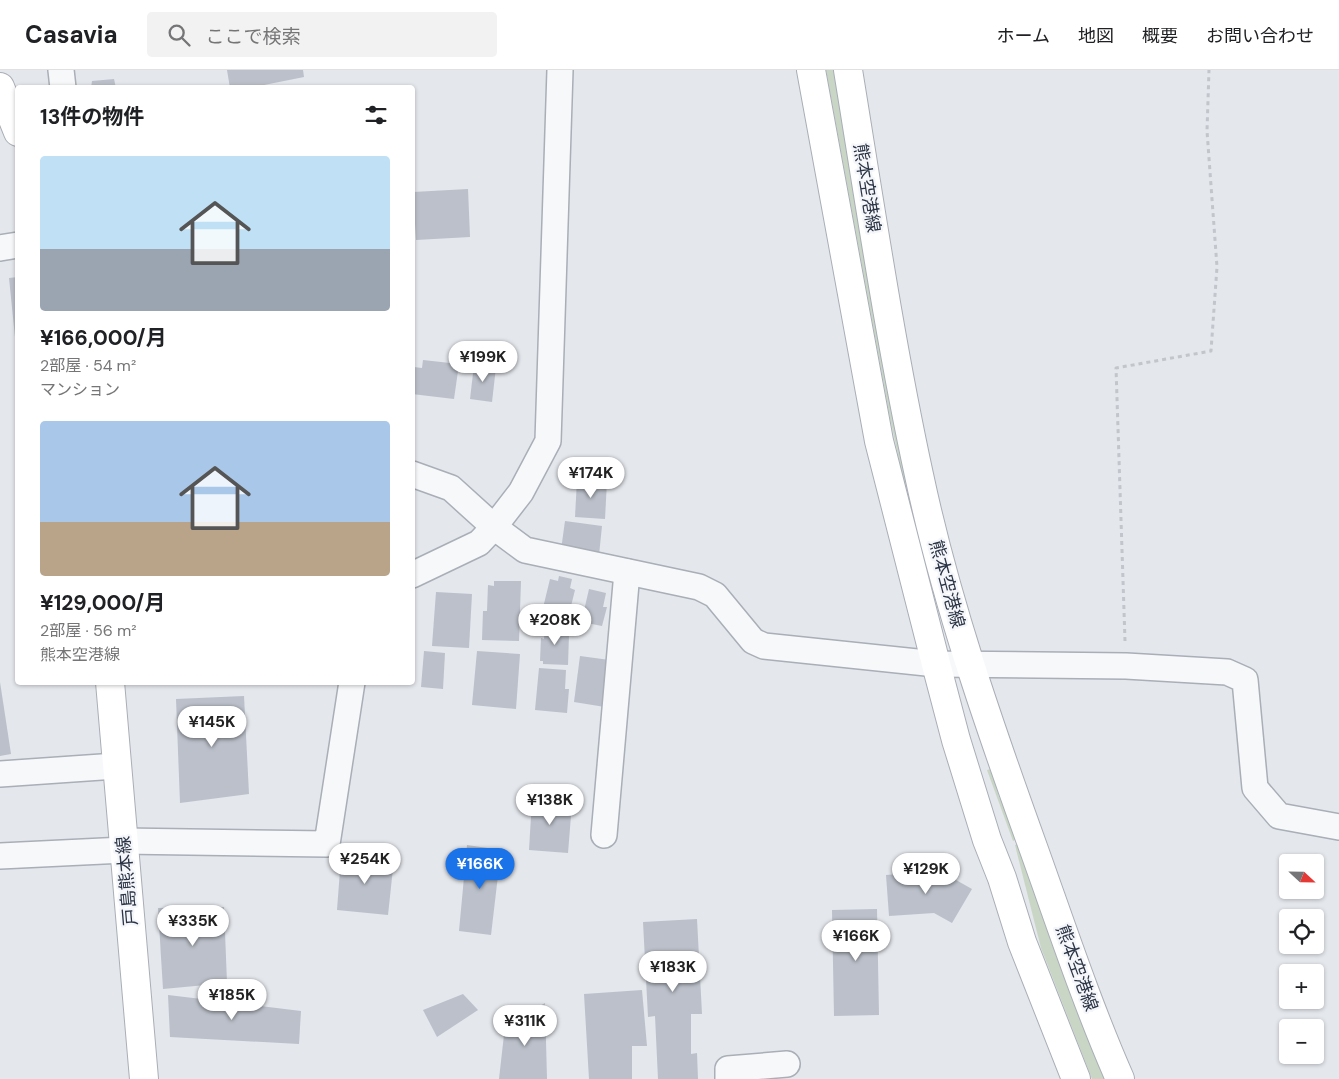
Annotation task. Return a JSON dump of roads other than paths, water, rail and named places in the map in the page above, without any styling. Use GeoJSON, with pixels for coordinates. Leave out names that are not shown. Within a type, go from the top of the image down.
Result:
{"type":"FeatureCollection","features":[{"type":"Feature","properties":{"kind":"main road","name":"熊本空港線"},"geometry":{"type":"LineString","coordinates":[[811,70],[879,441],[936,664],[956,740],[987,840],[1002,878],[1022,942],[1076,1079]]}},
{"type":"Feature","properties":{"kind":"main road","name":"熊本空港線"},"geometry":{"type":"LineString","coordinates":[[848,70],[888,314],[919,475],[948,592],[989,724],[1076,967],[1120,1079]]}},
{"type":"Feature","properties":{"kind":"main road"},"geometry":{"type":"LineString","coordinates":[[0,87],[15,124]]}},
{"type":"Feature","properties":{"kind":"main road","name":"戸島熊本線"},"geometry":{"type":"LineString","coordinates":[[110,685],[144,1079]]}},
{"type":"Feature","properties":{"kind":"street"},"geometry":{"type":"LineString","coordinates":[[61,70],[63,85]]}},
{"type":"Feature","properties":{"kind":"street"},"geometry":{"type":"LineString","coordinates":[[415,574],[479,543],[521,492],[548,441],[560,70]]}},
{"type":"Feature","properties":{"kind":"street"},"geometry":{"type":"LineString","coordinates":[[0,248],[15,246]]}},
{"type":"Feature","properties":{"kind":"street"},"geometry":{"type":"LineString","coordinates":[[415,475],[451,488],[524,550],[699,587],[715,595],[753,641],[764,646],[936,664],[1126,666],[1228,672],[1245,680],[1255,788],[1279,816],[1339,827]]}},
{"type":"Feature","properties":{"kind":"street"},"geometry":{"type":"LineString","coordinates":[[604,836],[627,572]]}},
{"type":"Feature","properties":{"kind":"street"},"geometry":{"type":"LineString","coordinates":[[0,856],[124,845],[327,844],[352,685]]}},
{"type":"Feature","properties":{"kind":"street"},"geometry":{"type":"LineString","coordinates":[[0,774],[116,766]]}},
{"type":"Feature","properties":{"kind":"street"},"geometry":{"type":"LineString","coordinates":[[728,1079],[728,1069],[787,1064]]}}]}
